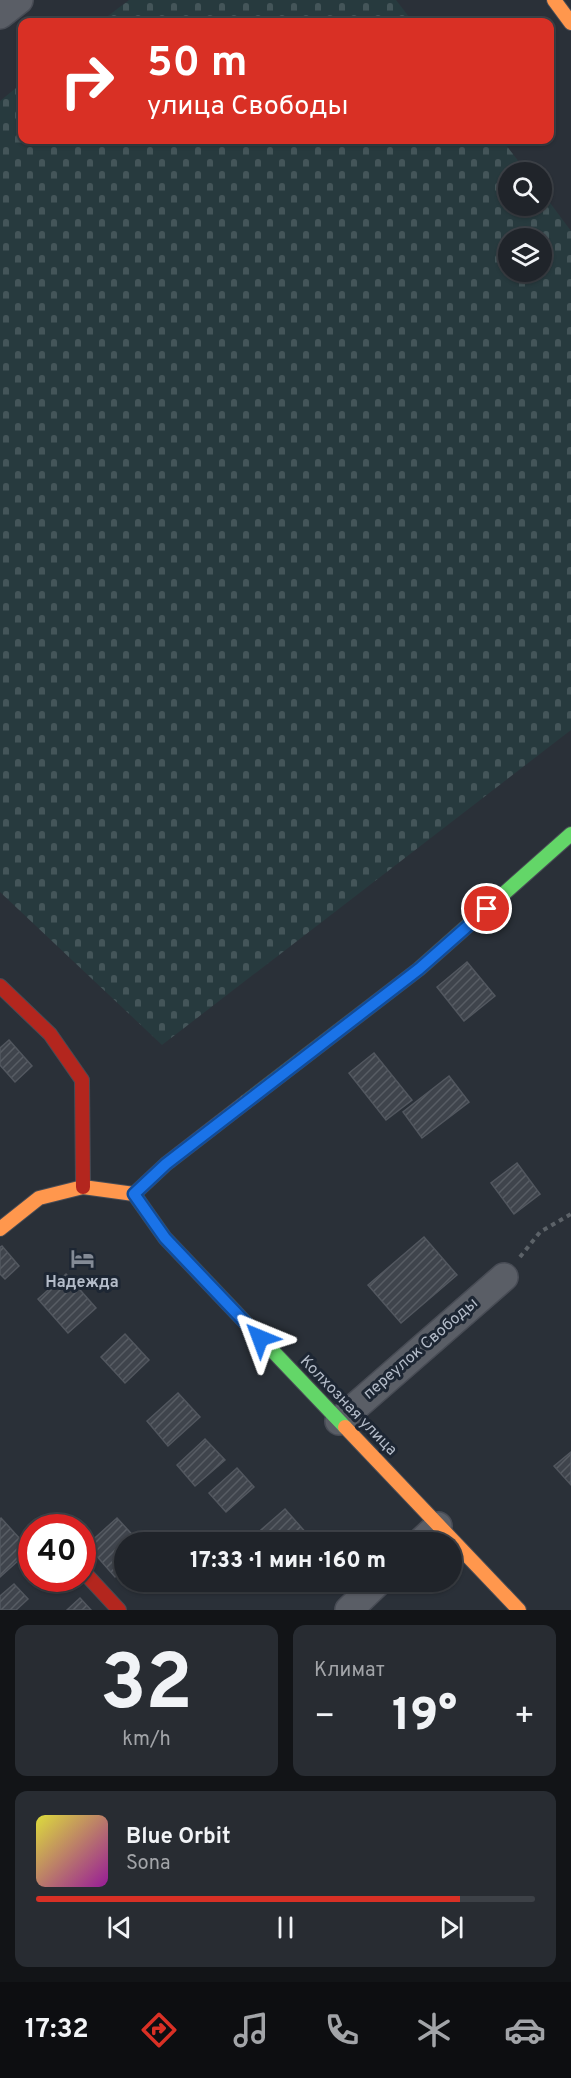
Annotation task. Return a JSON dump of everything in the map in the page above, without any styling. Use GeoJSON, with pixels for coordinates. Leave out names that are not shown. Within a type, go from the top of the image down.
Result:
{"type":"FeatureCollection","features":[{"type":"Feature","properties":{"kind":"street"},"geometry":{"type":"LineString","coordinates":[[0,15],[19,0]]}},
{"type":"Feature","properties":{"kind":"street"},"geometry":{"type":"LineString","coordinates":[[554,0],[571,23]]}},
{"type":"Feature","properties":{"kind":"street"},"geometry":{"type":"LineString","coordinates":[[0,1229],[39,1198],[83,1187],[134,1194],[166,1164],[419,969],[571,834]]}},
{"type":"Feature","properties":{"kind":"street"},"geometry":{"type":"LineString","coordinates":[[0,986],[50,1035],[82,1080],[83,1187]]}},
{"type":"Feature","properties":{"kind":"street","name":"Колхозная улица"},"geometry":{"type":"LineString","coordinates":[[134,1194],[165,1238],[339,1421],[428,1532]]}},
{"type":"Feature","properties":{"kind":"street","name":"переулок Свободы"},"geometry":{"type":"LineString","coordinates":[[339,1421],[504,1277]]}},
{"type":"Feature","properties":{"kind":"street","name":"Колхозная улица"},"geometry":{"type":"LineString","coordinates":[[462,1561],[519,1610]]}},
{"type":"Feature","properties":{"kind":"street"},"geometry":{"type":"LineString","coordinates":[[96,1585],[119,1610]]}},
{"type":"Feature","properties":{"kind":"street"},"geometry":{"type":"LineString","coordinates":[[349,1610],[368,1592]]}},
{"type":"Feature","properties":{"kind":"path"},"geometry":{"type":"LineString","coordinates":[[504,1277],[540,1232],[571,1214]]}},
{"type":"Feature","properties":{"kind":"green space"},"geometry":{"type":"Polygon","coordinates":[[[129,0],[396,0],[410,18],[105,18],[129,0]]]}},
{"type":"Feature","properties":{"kind":"green space"},"geometry":{"type":"Polygon","coordinates":[[[18,86],[18,144],[505,144],[519,162],[498,162],[498,216],[552,216],[552,205],[571,231],[571,730],[162,1045],[0,892],[0,101],[18,86]]]}},
{"type":"Feature","properties":{"kind":"building"},"geometry":{"type":"Polygon","coordinates":[[[467,962],[495,996],[464,1021],[437,987],[467,962]]]}},
{"type":"Feature","properties":{"kind":"building"},"geometry":{"type":"Polygon","coordinates":[[[9,1040],[32,1066],[15,1082],[0,1065],[0,1048],[9,1040]]]}},
{"type":"Feature","properties":{"kind":"building"},"geometry":{"type":"Polygon","coordinates":[[[374,1053],[412,1100],[386,1120],[349,1073],[374,1053]]]}},
{"type":"Feature","properties":{"kind":"building"},"geometry":{"type":"Polygon","coordinates":[[[449,1076],[469,1102],[422,1138],[403,1112],[449,1076]]]}},
{"type":"Feature","properties":{"kind":"building"},"geometry":{"type":"Polygon","coordinates":[[[517,1163],[540,1194],[514,1214],[491,1183],[517,1163]]]}},
{"type":"Feature","properties":{"kind":"building"},"geometry":{"type":"Polygon","coordinates":[[[424,1237],[457,1275],[401,1323],[368,1285],[424,1237]]]}},
{"type":"Feature","properties":{"kind":"building"},"geometry":{"type":"Polygon","coordinates":[[[2,1246],[19,1266],[5,1279],[0,1274],[0,1247],[2,1246]]]}},
{"type":"Feature","properties":{"kind":"building"},"geometry":{"type":"Polygon","coordinates":[[[66,1274],[96,1308],[68,1333],[38,1299],[66,1274]]]}},
{"type":"Feature","properties":{"kind":"building"},"geometry":{"type":"Polygon","coordinates":[[[125,1334],[149,1360],[125,1383],[101,1357],[125,1334]]]}},
{"type":"Feature","properties":{"kind":"building"},"geometry":{"type":"Polygon","coordinates":[[[178,1393],[200,1417],[168,1446],[147,1421],[178,1393]]]}},
{"type":"Feature","properties":{"kind":"building"},"geometry":{"type":"Polygon","coordinates":[[[205,1439],[225,1460],[195,1486],[177,1465],[205,1439]]]}},
{"type":"Feature","properties":{"kind":"building"},"geometry":{"type":"Polygon","coordinates":[[[571,1452],[571,1485],[554,1466],[571,1452]]]}},
{"type":"Feature","properties":{"kind":"building"},"geometry":{"type":"Polygon","coordinates":[[[237,1468],[254,1487],[226,1512],[209,1493],[237,1468]]]}},
{"type":"Feature","properties":{"kind":"building"},"geometry":{"type":"Polygon","coordinates":[[[285,1509],[305,1532],[259,1532],[285,1509]]]}},
{"type":"Feature","properties":{"kind":"building"},"geometry":{"type":"Polygon","coordinates":[[[117,1518],[130,1532],[114,1532],[114,1576],[96,1555],[96,1537],[117,1518]]]}},
{"type":"Feature","properties":{"kind":"building"},"geometry":{"type":"Polygon","coordinates":[[[0,1519],[18,1537],[18,1561],[0,1577],[0,1519]]]}},
{"type":"Feature","properties":{"kind":"building"},"geometry":{"type":"Polygon","coordinates":[[[14,1584],[18,1592],[21,1592],[28,1599],[16,1610],[0,1610],[0,1596],[14,1584]]]}},
{"type":"Feature","properties":{"kind":"building"},"geometry":{"type":"Polygon","coordinates":[[[80,1598],[91,1610],[67,1610],[80,1598]]]}},
{"type":"Feature","properties":{"kind":"traffic: fast"},"geometry":{"type":"LineString","coordinates":[[246,1102],[419,969],[571,834]]}},
{"type":"Feature","properties":{"kind":"traffic: fast"},"geometry":{"type":"LineString","coordinates":[[134,1194],[165,1238],[345,1427]]}},
{"type":"Feature","properties":{"kind":"traffic: slow"},"geometry":{"type":"LineString","coordinates":[[554,0],[571,23]]}},
{"type":"Feature","properties":{"kind":"traffic: slow"},"geometry":{"type":"LineString","coordinates":[[0,1229],[39,1198],[83,1187],[134,1194],[166,1164],[246,1102]]}},
{"type":"Feature","properties":{"kind":"traffic: slow"},"geometry":{"type":"LineString","coordinates":[[345,1427],[519,1610]]}},
{"type":"Feature","properties":{"kind":"traffic: jam"},"geometry":{"type":"LineString","coordinates":[[0,986],[50,1034],[82,1080],[83,1187]]}},
{"type":"Feature","properties":{"kind":"traffic: jam"},"geometry":{"type":"LineString","coordinates":[[96,1585],[119,1610]]}},
{"type":"Feature","properties":{"kind":"place","name":"Надежда"},"geometry":{"type":"Point","coordinates":[82,1258]}},
{"type":"Feature","properties":{"kind":"route"},"geometry":{"type":"LineString","coordinates":[[260,1338],[165,1238],[134,1194],[166,1164],[419,969],[487,909]]}}]}
